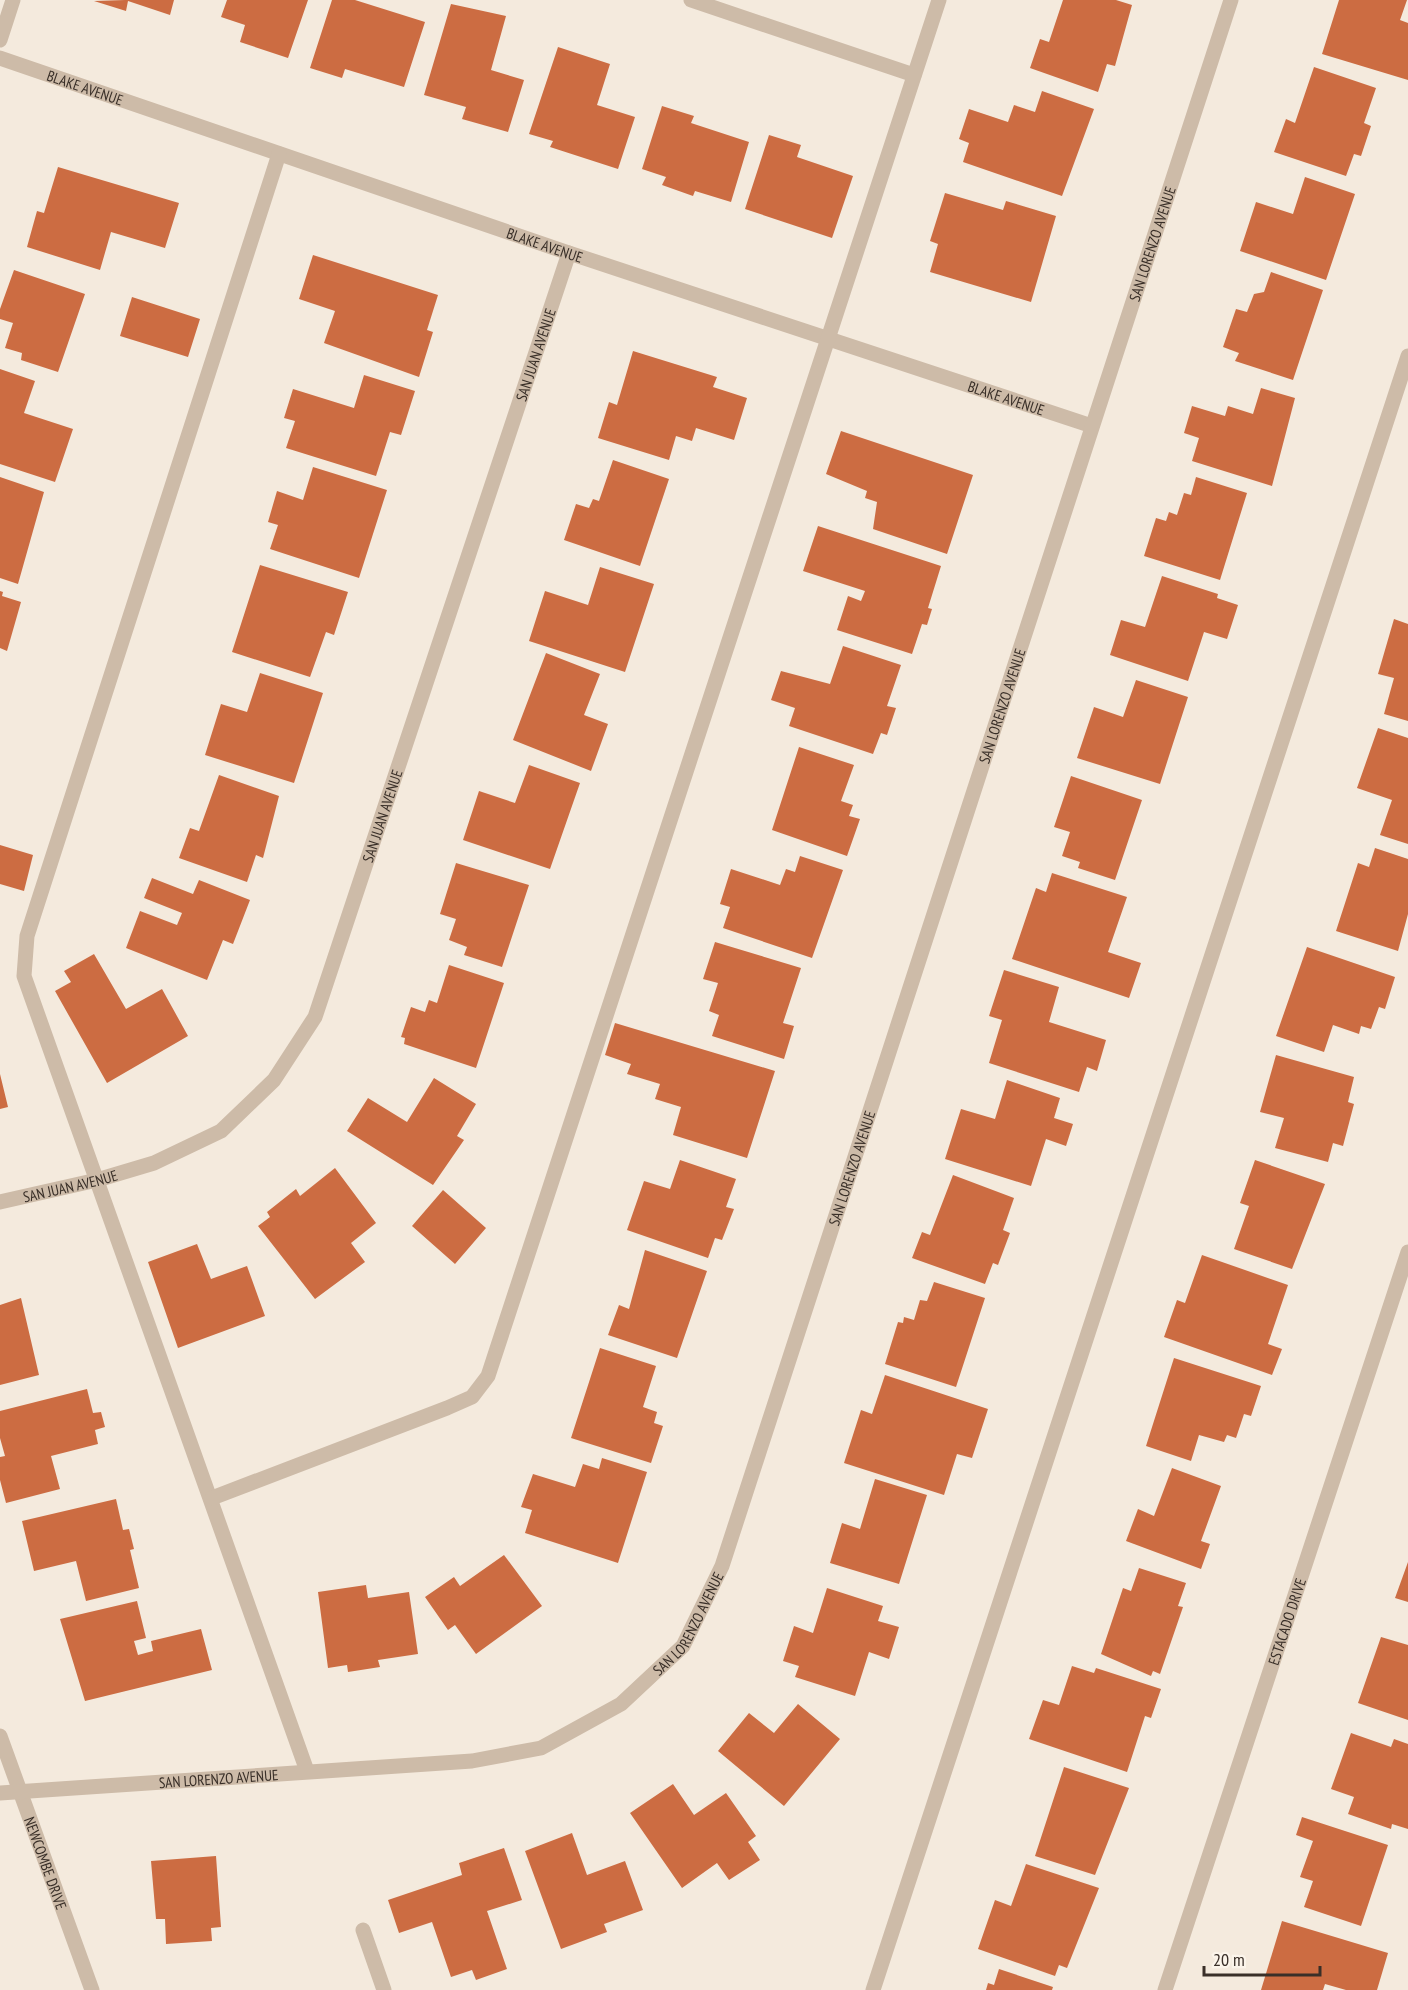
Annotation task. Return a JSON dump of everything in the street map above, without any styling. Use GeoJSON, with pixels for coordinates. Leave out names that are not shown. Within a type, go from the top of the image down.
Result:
{"type":"FeatureCollection","features":[{"type":"Feature","properties":{"kind":"street"},"geometry":{"type":"LineString","coordinates":[[0,40],[13,0]]}},
{"type":"Feature","properties":{"kind":"street"},"geometry":{"type":"LineString","coordinates":[[692,0],[914,75]]}},
{"type":"Feature","properties":{"kind":"street"},"geometry":{"type":"LineString","coordinates":[[212,1498],[447,1408],[471,1397],[488,1376],[939,0]]}},
{"type":"Feature","properties":{"kind":"street","name":"SAN LORENZO AVENUE"},"geometry":{"type":"LineString","coordinates":[[0,1793],[472,1761],[541,1748],[621,1704],[683,1646],[723,1566],[1231,0]]}},
{"type":"Feature","properties":{"kind":"street","name":"BLAKE AVENUE"},"geometry":{"type":"LineString","coordinates":[[0,58],[568,253],[1092,426]]}},
{"type":"Feature","properties":{"kind":"street"},"geometry":{"type":"LineString","coordinates":[[279,154],[27,936],[24,976],[212,1498],[307,1771]]}},
{"type":"Feature","properties":{"kind":"street","name":"SAN JUAN AVENUE"},"geometry":{"type":"LineString","coordinates":[[0,1202],[97,1180],[154,1163],[221,1131],[274,1080],[315,1017],[568,253]]}},
{"type":"Feature","properties":{"kind":"street"},"geometry":{"type":"LineString","coordinates":[[873,1990],[1408,356]]}},
{"type":"Feature","properties":{"kind":"street","name":"ESTACADO DRIVE"},"geometry":{"type":"LineString","coordinates":[[1165,1990],[1408,1252]]}},
{"type":"Feature","properties":{"kind":"street","name":"NEWCOMBE DRIVE"},"geometry":{"type":"LineString","coordinates":[[0,1736],[92,1990]]}},
{"type":"Feature","properties":{"kind":"street"},"geometry":{"type":"LineString","coordinates":[[363,1930],[384,1990]]}},
{"type":"Feature","properties":{"kind":"building"},"geometry":{"type":"Polygon","coordinates":[[[174,0],[170,15],[128,1],[126,11],[94,1],[174,0]]]}},
{"type":"Feature","properties":{"kind":"building"},"geometry":{"type":"Polygon","coordinates":[[[227,0],[308,0],[288,58],[240,42],[245,25],[221,17],[227,0]]]}},
{"type":"Feature","properties":{"kind":"building"},"geometry":{"type":"Polygon","coordinates":[[[332,0],[355,0],[425,22],[404,87],[345,69],[342,78],[310,68],[332,0]]]}},
{"type":"Feature","properties":{"kind":"building"},"geometry":{"type":"Polygon","coordinates":[[[1063,0],[1116,0],[1132,5],[1115,66],[1107,64],[1098,92],[1030,68],[1040,39],[1049,42],[1063,0]]]}},
{"type":"Feature","properties":{"kind":"building"},"geometry":{"type":"Polygon","coordinates":[[[1339,0],[1407,0],[1400,20],[1408,23],[1408,80],[1322,54],[1339,0]]]}},
{"type":"Feature","properties":{"kind":"building"},"geometry":{"type":"Polygon","coordinates":[[[451,4],[506,16],[491,70],[524,80],[508,132],[462,119],[466,107],[424,95],[451,4]]]}},
{"type":"Feature","properties":{"kind":"building"},"geometry":{"type":"Polygon","coordinates":[[[558,47],[610,64],[597,105],[635,117],[618,169],[550,147],[553,141],[529,134],[558,47]]]}},
{"type":"Feature","properties":{"kind":"building"},"geometry":{"type":"Polygon","coordinates":[[[1314,67],[1376,88],[1364,123],[1371,126],[1361,156],[1354,154],[1346,176],[1274,152],[1286,119],[1295,123],[1314,67]]]}},
{"type":"Feature","properties":{"kind":"building"},"geometry":{"type":"Polygon","coordinates":[[[1042,91],[1094,109],[1062,196],[963,162],[969,143],[959,139],[969,109],[1008,122],[1014,105],[1035,112],[1042,91]]]}},
{"type":"Feature","properties":{"kind":"building"},"geometry":{"type":"Polygon","coordinates":[[[662,106],[694,116],[691,123],[749,142],[731,202],[695,191],[693,196],[662,185],[666,177],[642,169],[662,106]]]}},
{"type":"Feature","properties":{"kind":"building"},"geometry":{"type":"Polygon","coordinates":[[[769,135],[801,145],[797,157],[853,176],[832,238],[745,209],[769,135]]]}},
{"type":"Feature","properties":{"kind":"building"},"geometry":{"type":"Polygon","coordinates":[[[58,167],[179,203],[165,248],[111,232],[100,270],[27,247],[37,211],[44,213],[58,167]]]}},
{"type":"Feature","properties":{"kind":"building"},"geometry":{"type":"Polygon","coordinates":[[[1305,177],[1355,194],[1326,280],[1240,251],[1256,202],[1293,214],[1305,177]]]}},
{"type":"Feature","properties":{"kind":"building"},"geometry":{"type":"Polygon","coordinates":[[[945,193],[1003,210],[1006,201],[1056,216],[1031,302],[930,272],[938,244],[930,241],[945,193]]]}},
{"type":"Feature","properties":{"kind":"building"},"geometry":{"type":"Polygon","coordinates":[[[313,255],[438,295],[427,330],[433,332],[419,377],[324,343],[335,311],[299,299],[313,255]]]}},
{"type":"Feature","properties":{"kind":"building"},"geometry":{"type":"Polygon","coordinates":[[[14,270],[85,294],[58,372],[21,360],[22,353],[5,348],[13,323],[0,319],[0,309],[14,270]]]}},
{"type":"Feature","properties":{"kind":"building"},"geometry":{"type":"Polygon","coordinates":[[[1271,272],[1323,290],[1293,380],[1235,361],[1239,353],[1223,347],[1236,309],[1247,312],[1254,294],[1264,292],[1271,272]]]}},
{"type":"Feature","properties":{"kind":"building"},"geometry":{"type":"Polygon","coordinates":[[[132,297],[200,319],[188,357],[120,336],[132,297]]]}},
{"type":"Feature","properties":{"kind":"building"},"geometry":{"type":"Polygon","coordinates":[[[633,351],[717,377],[713,387],[747,398],[734,440],[696,428],[692,441],[676,436],[669,460],[598,438],[609,402],[617,405],[633,351]]]}},
{"type":"Feature","properties":{"kind":"building"},"geometry":{"type":"Polygon","coordinates":[[[0,369],[35,381],[24,413],[73,429],[55,482],[0,464],[0,369]]]}},
{"type":"Feature","properties":{"kind":"building"},"geometry":{"type":"Polygon","coordinates":[[[364,375],[415,391],[401,435],[390,432],[376,476],[286,448],[295,421],[284,418],[293,389],[354,408],[364,375]]]}},
{"type":"Feature","properties":{"kind":"building"},"geometry":{"type":"Polygon","coordinates":[[[1261,388],[1295,398],[1272,486],[1192,461],[1199,438],[1184,433],[1192,406],[1225,416],[1228,406],[1253,414],[1261,388]]]}},
{"type":"Feature","properties":{"kind":"building"},"geometry":{"type":"Polygon","coordinates":[[[841,431],[973,475],[947,554],[873,529],[877,502],[865,498],[867,491],[826,474],[841,431]]]}},
{"type":"Feature","properties":{"kind":"building"},"geometry":{"type":"Polygon","coordinates":[[[613,460],[669,479],[640,566],[564,540],[576,504],[589,508],[593,499],[599,501],[613,460]]]}},
{"type":"Feature","properties":{"kind":"building"},"geometry":{"type":"Polygon","coordinates":[[[313,467],[387,490],[359,578],[270,549],[278,525],[268,522],[277,491],[303,500],[313,467]]]}},
{"type":"Feature","properties":{"kind":"building"},"geometry":{"type":"Polygon","coordinates":[[[0,477],[44,492],[18,584],[0,578],[0,477]]]}},
{"type":"Feature","properties":{"kind":"building"},"geometry":{"type":"Polygon","coordinates":[[[1196,477],[1247,493],[1220,580],[1144,556],[1156,518],[1166,521],[1169,512],[1177,515],[1184,493],[1191,495],[1196,477]]]}},
{"type":"Feature","properties":{"kind":"building"},"geometry":{"type":"Polygon","coordinates":[[[818,526],[941,566],[928,608],[932,609],[927,625],[922,624],[912,654],[837,630],[848,596],[861,601],[865,591],[803,571],[818,526]]]}},
{"type":"Feature","properties":{"kind":"building"},"geometry":{"type":"Polygon","coordinates":[[[260,565],[348,592],[334,635],[326,632],[310,677],[232,652],[260,565]]]}},
{"type":"Feature","properties":{"kind":"building"},"geometry":{"type":"Polygon","coordinates":[[[600,567],[654,584],[625,672],[529,641],[545,591],[588,605],[600,567]]]}},
{"type":"Feature","properties":{"kind":"building"},"geometry":{"type":"Polygon","coordinates":[[[1162,576],[1218,594],[1217,598],[1238,605],[1227,639],[1204,632],[1188,681],[1110,655],[1121,620],[1145,627],[1162,576]]]}},
{"type":"Feature","properties":{"kind":"building"},"geometry":{"type":"Polygon","coordinates":[[[0,591],[3,592],[2,596],[21,602],[7,651],[0,648],[0,591]]]}},
{"type":"Feature","properties":{"kind":"building"},"geometry":{"type":"Polygon","coordinates":[[[1394,619],[1408,624],[1408,721],[1384,714],[1394,678],[1378,674],[1394,619]]]}},
{"type":"Feature","properties":{"kind":"building"},"geometry":{"type":"Polygon","coordinates":[[[843,646],[901,665],[887,706],[896,708],[887,735],[881,733],[873,754],[789,726],[795,708],[771,700],[781,671],[830,684],[843,646]]]}},
{"type":"Feature","properties":{"kind":"building"},"geometry":{"type":"Polygon","coordinates":[[[546,653],[600,674],[584,715],[608,724],[591,771],[513,740],[546,653]]]}},
{"type":"Feature","properties":{"kind":"building"},"geometry":{"type":"Polygon","coordinates":[[[260,673],[323,693],[294,783],[205,755],[221,704],[247,712],[260,673]]]}},
{"type":"Feature","properties":{"kind":"building"},"geometry":{"type":"Polygon","coordinates":[[[1136,680],[1188,697],[1160,784],[1077,758],[1094,707],[1123,717],[1136,680]]]}},
{"type":"Feature","properties":{"kind":"building"},"geometry":{"type":"Polygon","coordinates":[[[1378,728],[1408,738],[1408,844],[1380,835],[1392,800],[1357,788],[1378,728]]]}},
{"type":"Feature","properties":{"kind":"building"},"geometry":{"type":"Polygon","coordinates":[[[799,747],[854,765],[841,801],[853,805],[849,816],[860,819],[847,856],[772,830],[799,747]]]}},
{"type":"Feature","properties":{"kind":"building"},"geometry":{"type":"Polygon","coordinates":[[[529,765],[580,783],[550,869],[463,840],[479,791],[515,803],[529,765]]]}},
{"type":"Feature","properties":{"kind":"building"},"geometry":{"type":"Polygon","coordinates":[[[219,775],[279,796],[263,858],[256,855],[247,882],[179,858],[190,828],[199,831],[219,775]]]}},
{"type":"Feature","properties":{"kind":"building"},"geometry":{"type":"Polygon","coordinates":[[[1071,776],[1142,800],[1115,880],[1078,868],[1080,862],[1062,856],[1070,832],[1054,827],[1071,776]]]}},
{"type":"Feature","properties":{"kind":"building"},"geometry":{"type":"Polygon","coordinates":[[[0,845],[33,855],[24,891],[0,884],[0,845]]]}},
{"type":"Feature","properties":{"kind":"building"},"geometry":{"type":"Polygon","coordinates":[[[1375,848],[1408,859],[1408,914],[1398,951],[1336,931],[1358,863],[1369,867],[1375,848]]]}},
{"type":"Feature","properties":{"kind":"building"},"geometry":{"type":"Polygon","coordinates":[[[800,856],[843,870],[812,958],[723,928],[730,907],[720,904],[731,869],[780,885],[786,869],[795,872],[800,856]]]}},
{"type":"Feature","properties":{"kind":"building"},"geometry":{"type":"Polygon","coordinates":[[[456,863],[529,885],[502,967],[464,955],[467,947],[449,940],[456,919],[440,914],[456,863]]]}},
{"type":"Feature","properties":{"kind":"building"},"geometry":{"type":"Polygon","coordinates":[[[1052,873],[1127,897],[1108,952],[1141,963],[1129,998],[1012,959],[1036,888],[1046,892],[1052,873]]]}},
{"type":"Feature","properties":{"kind":"building"},"geometry":{"type":"Polygon","coordinates":[[[152,878],[193,894],[199,880],[250,900],[233,944],[223,940],[207,980],[126,948],[140,911],[177,925],[182,913],[144,898],[152,878]]]}},
{"type":"Feature","properties":{"kind":"building"},"geometry":{"type":"Polygon","coordinates":[[[715,942],[801,968],[783,1023],[794,1026],[784,1059],[712,1036],[719,1015],[709,1011],[718,983],[703,979],[715,942]]]}},
{"type":"Feature","properties":{"kind":"building"},"geometry":{"type":"Polygon","coordinates":[[[1307,947],[1395,977],[1385,1009],[1379,1007],[1371,1029],[1361,1026],[1359,1034],[1333,1025],[1324,1052],[1276,1036],[1307,947]]]}},
{"type":"Feature","properties":{"kind":"building"},"geometry":{"type":"Polygon","coordinates":[[[94,954],[126,1009],[162,989],[188,1036],[107,1083],[55,991],[71,982],[64,971],[94,954]]]}},
{"type":"Feature","properties":{"kind":"building"},"geometry":{"type":"Polygon","coordinates":[[[449,965],[504,983],[476,1068],[404,1044],[405,1038],[401,1037],[411,1007],[425,1012],[429,1000],[437,1003],[449,965]]]}},
{"type":"Feature","properties":{"kind":"building"},"geometry":{"type":"Polygon","coordinates":[[[1004,970],[1059,987],[1049,1022],[1106,1040],[1097,1071],[1087,1067],[1079,1092],[989,1063],[1002,1020],[989,1016],[1004,970]]]}},
{"type":"Feature","properties":{"kind":"building"},"geometry":{"type":"Polygon","coordinates":[[[615,1023],[775,1071],[747,1158],[673,1135],[681,1107],[655,1099],[660,1084],[627,1074],[631,1064],[605,1055],[615,1023]]]}},
{"type":"Feature","properties":{"kind":"building"},"geometry":{"type":"Polygon","coordinates":[[[1276,1055],[1354,1077],[1348,1102],[1354,1104],[1343,1146],[1333,1143],[1328,1162],[1275,1148],[1284,1118],[1260,1112],[1276,1055]]]}},
{"type":"Feature","properties":{"kind":"building"},"geometry":{"type":"Polygon","coordinates":[[[0,1074],[8,1107],[0,1109],[0,1074]]]}},
{"type":"Feature","properties":{"kind":"building"},"geometry":{"type":"Polygon","coordinates":[[[434,1078],[476,1104],[457,1136],[464,1140],[433,1185],[347,1131],[368,1098],[407,1122],[434,1078]]]}},
{"type":"Feature","properties":{"kind":"building"},"geometry":{"type":"Polygon","coordinates":[[[1007,1080],[1060,1098],[1054,1118],[1073,1124],[1066,1146],[1046,1139],[1031,1186],[945,1159],[961,1109],[995,1119],[1007,1080]]]}},
{"type":"Feature","properties":{"kind":"building"},"geometry":{"type":"Polygon","coordinates":[[[680,1160],[736,1179],[726,1207],[734,1209],[722,1240],[715,1238],[708,1258],[627,1230],[644,1181],[670,1189],[680,1160]]]}},
{"type":"Feature","properties":{"kind":"building"},"geometry":{"type":"Polygon","coordinates":[[[1255,1160],[1325,1184],[1292,1269],[1234,1249],[1249,1206],[1240,1203],[1255,1160]]]}},
{"type":"Feature","properties":{"kind":"building"},"geometry":{"type":"Polygon","coordinates":[[[335,1168],[376,1223],[351,1243],[365,1262],[315,1299],[258,1226],[270,1217],[267,1212],[296,1189],[300,1196],[335,1168]]]}},
{"type":"Feature","properties":{"kind":"building"},"geometry":{"type":"Polygon","coordinates":[[[953,1175],[1014,1198],[1003,1230],[1010,1233],[998,1265],[993,1263],[985,1284],[912,1258],[922,1232],[930,1235],[953,1175]]]}},
{"type":"Feature","properties":{"kind":"building"},"geometry":{"type":"Polygon","coordinates":[[[443,1190],[486,1228],[455,1264],[412,1226],[443,1190]]]}},
{"type":"Feature","properties":{"kind":"building"},"geometry":{"type":"Polygon","coordinates":[[[197,1244],[211,1279],[247,1266],[265,1316],[178,1348],[148,1262],[197,1244]]]}},
{"type":"Feature","properties":{"kind":"building"},"geometry":{"type":"Polygon","coordinates":[[[645,1250],[707,1271],[677,1358],[608,1335],[619,1305],[629,1309],[645,1250]]]}},
{"type":"Feature","properties":{"kind":"building"},"geometry":{"type":"Polygon","coordinates":[[[1202,1255],[1288,1285],[1268,1344],[1282,1349],[1272,1375],[1164,1337],[1177,1300],[1185,1303],[1202,1255]]]}},
{"type":"Feature","properties":{"kind":"building"},"geometry":{"type":"Polygon","coordinates":[[[934,1282],[985,1298],[956,1387],[885,1364],[898,1322],[903,1323],[904,1317],[914,1320],[920,1300],[927,1301],[934,1282]]]}},
{"type":"Feature","properties":{"kind":"building"},"geometry":{"type":"Polygon","coordinates":[[[21,1298],[39,1375],[0,1385],[0,1305],[21,1298]]]}},
{"type":"Feature","properties":{"kind":"building"},"geometry":{"type":"Polygon","coordinates":[[[600,1348],[656,1366],[643,1407],[657,1412],[654,1423],[663,1426],[651,1463],[571,1438],[600,1348]]]}},
{"type":"Feature","properties":{"kind":"building"},"geometry":{"type":"Polygon","coordinates":[[[1174,1358],[1261,1386],[1251,1416],[1244,1414],[1236,1438],[1227,1435],[1224,1442],[1199,1435],[1191,1461],[1146,1446],[1174,1358]]]}},
{"type":"Feature","properties":{"kind":"building"},"geometry":{"type":"Polygon","coordinates":[[[885,1375],[988,1409],[972,1458],[957,1454],[944,1495],[844,1463],[861,1410],[872,1414],[885,1375]]]}},
{"type":"Feature","properties":{"kind":"building"},"geometry":{"type":"Polygon","coordinates":[[[87,1389],[93,1413],[101,1412],[105,1427],[95,1430],[98,1444],[51,1456],[60,1489],[6,1503],[0,1480],[0,1457],[5,1456],[0,1438],[0,1411],[87,1389]]]}},
{"type":"Feature","properties":{"kind":"building"},"geometry":{"type":"Polygon","coordinates":[[[602,1458],[647,1472],[618,1563],[525,1533],[532,1510],[521,1507],[533,1474],[575,1487],[583,1464],[599,1469],[602,1458]]]}},
{"type":"Feature","properties":{"kind":"building"},"geometry":{"type":"Polygon","coordinates":[[[1172,1468],[1221,1486],[1201,1541],[1210,1544],[1201,1569],[1126,1541],[1138,1509],[1154,1516],[1172,1468]]]}},
{"type":"Feature","properties":{"kind":"building"},"geometry":{"type":"Polygon","coordinates":[[[875,1479],[927,1495],[899,1584],[830,1563],[842,1523],[860,1529],[875,1479]]]}},
{"type":"Feature","properties":{"kind":"building"},"geometry":{"type":"Polygon","coordinates":[[[116,1499],[123,1530],[129,1529],[134,1549],[130,1550],[139,1588],[86,1601],[76,1561],[34,1571],[22,1521],[116,1499]]]}},
{"type":"Feature","properties":{"kind":"building"},"geometry":{"type":"Polygon","coordinates":[[[504,1555],[542,1606],[476,1654],[455,1625],[448,1630],[425,1597],[454,1577],[460,1586],[504,1555]]]}},
{"type":"Feature","properties":{"kind":"building"},"geometry":{"type":"Polygon","coordinates":[[[1408,1562],[1408,1602],[1395,1598],[1408,1562]]]}},
{"type":"Feature","properties":{"kind":"building"},"geometry":{"type":"Polygon","coordinates":[[[1139,1568],[1186,1583],[1178,1606],[1183,1607],[1160,1674],[1153,1671],[1151,1676],[1101,1654],[1123,1588],[1131,1591],[1139,1568]]]}},
{"type":"Feature","properties":{"kind":"building"},"geometry":{"type":"Polygon","coordinates":[[[366,1585],[368,1598],[409,1592],[418,1654],[378,1660],[380,1667],[348,1672],[347,1665],[328,1668],[318,1592],[366,1585]]]}},
{"type":"Feature","properties":{"kind":"building"},"geometry":{"type":"Polygon","coordinates":[[[827,1588],[883,1606],[878,1621],[899,1627],[889,1659],[869,1652],[855,1696],[795,1677],[799,1666],[783,1661],[794,1626],[813,1633],[827,1588]]]}},
{"type":"Feature","properties":{"kind":"building"},"geometry":{"type":"Polygon","coordinates":[[[137,1601],[146,1638],[134,1641],[138,1655],[153,1651],[151,1641],[201,1629],[212,1670],[85,1701],[60,1619],[137,1601]]]}},
{"type":"Feature","properties":{"kind":"building"},"geometry":{"type":"Polygon","coordinates":[[[1381,1637],[1408,1645],[1408,1720],[1358,1703],[1381,1637]]]}},
{"type":"Feature","properties":{"kind":"building"},"geometry":{"type":"Polygon","coordinates":[[[1072,1666],[1094,1673],[1096,1668],[1161,1689],[1151,1718],[1145,1716],[1127,1772],[1029,1739],[1043,1700],[1059,1705],[1072,1666]]]}},
{"type":"Feature","properties":{"kind":"building"},"geometry":{"type":"Polygon","coordinates":[[[798,1704],[840,1739],[784,1806],[718,1751],[749,1713],[774,1733],[798,1704]]]}},
{"type":"Feature","properties":{"kind":"building"},"geometry":{"type":"Polygon","coordinates":[[[1351,1733],[1391,1747],[1394,1739],[1408,1744],[1408,1829],[1392,1824],[1391,1829],[1348,1814],[1354,1797],[1331,1789],[1351,1733]]]}},
{"type":"Feature","properties":{"kind":"building"},"geometry":{"type":"Polygon","coordinates":[[[1064,1767],[1129,1788],[1095,1875],[1035,1856],[1064,1767]]]}},
{"type":"Feature","properties":{"kind":"building"},"geometry":{"type":"Polygon","coordinates":[[[673,1784],[694,1815],[726,1793],[756,1836],[748,1842],[760,1860],[729,1880],[717,1863],[682,1888],[630,1813],[673,1784]]]}},
{"type":"Feature","properties":{"kind":"building"},"geometry":{"type":"Polygon","coordinates":[[[1302,1817],[1388,1845],[1361,1926],[1304,1907],[1313,1881],[1300,1877],[1313,1841],[1296,1835],[1302,1817]]]}},
{"type":"Feature","properties":{"kind":"building"},"geometry":{"type":"Polygon","coordinates":[[[572,1833],[587,1875],[625,1861],[643,1910],[604,1924],[607,1932],[561,1949],[525,1851],[572,1833]]]}},
{"type":"Feature","properties":{"kind":"building"},"geometry":{"type":"Polygon","coordinates":[[[504,1848],[522,1900],[487,1911],[507,1969],[476,1980],[472,1970],[451,1977],[432,1922],[399,1933],[388,1900],[462,1875],[459,1863],[504,1848]]]}},
{"type":"Feature","properties":{"kind":"building"},"geometry":{"type":"Polygon","coordinates":[[[216,1856],[221,1927],[211,1928],[212,1941],[166,1944],[165,1919],[156,1919],[151,1861],[216,1856]]]}},
{"type":"Feature","properties":{"kind":"building"},"geometry":{"type":"Polygon","coordinates":[[[1026,1864],[1099,1888],[1067,1968],[1059,1965],[1055,1976],[978,1949],[995,1900],[1011,1906],[1026,1864]]]}},
{"type":"Feature","properties":{"kind":"building"},"geometry":{"type":"Polygon","coordinates":[[[1282,1921],[1388,1953],[1377,1990],[1346,1990],[1325,1984],[1323,1990],[1261,1990],[1282,1921]]]}},
{"type":"Feature","properties":{"kind":"building"},"geometry":{"type":"Polygon","coordinates":[[[999,1969],[1053,1987],[1052,1990],[986,1990],[988,1983],[994,1985],[999,1969]]]}}]}
